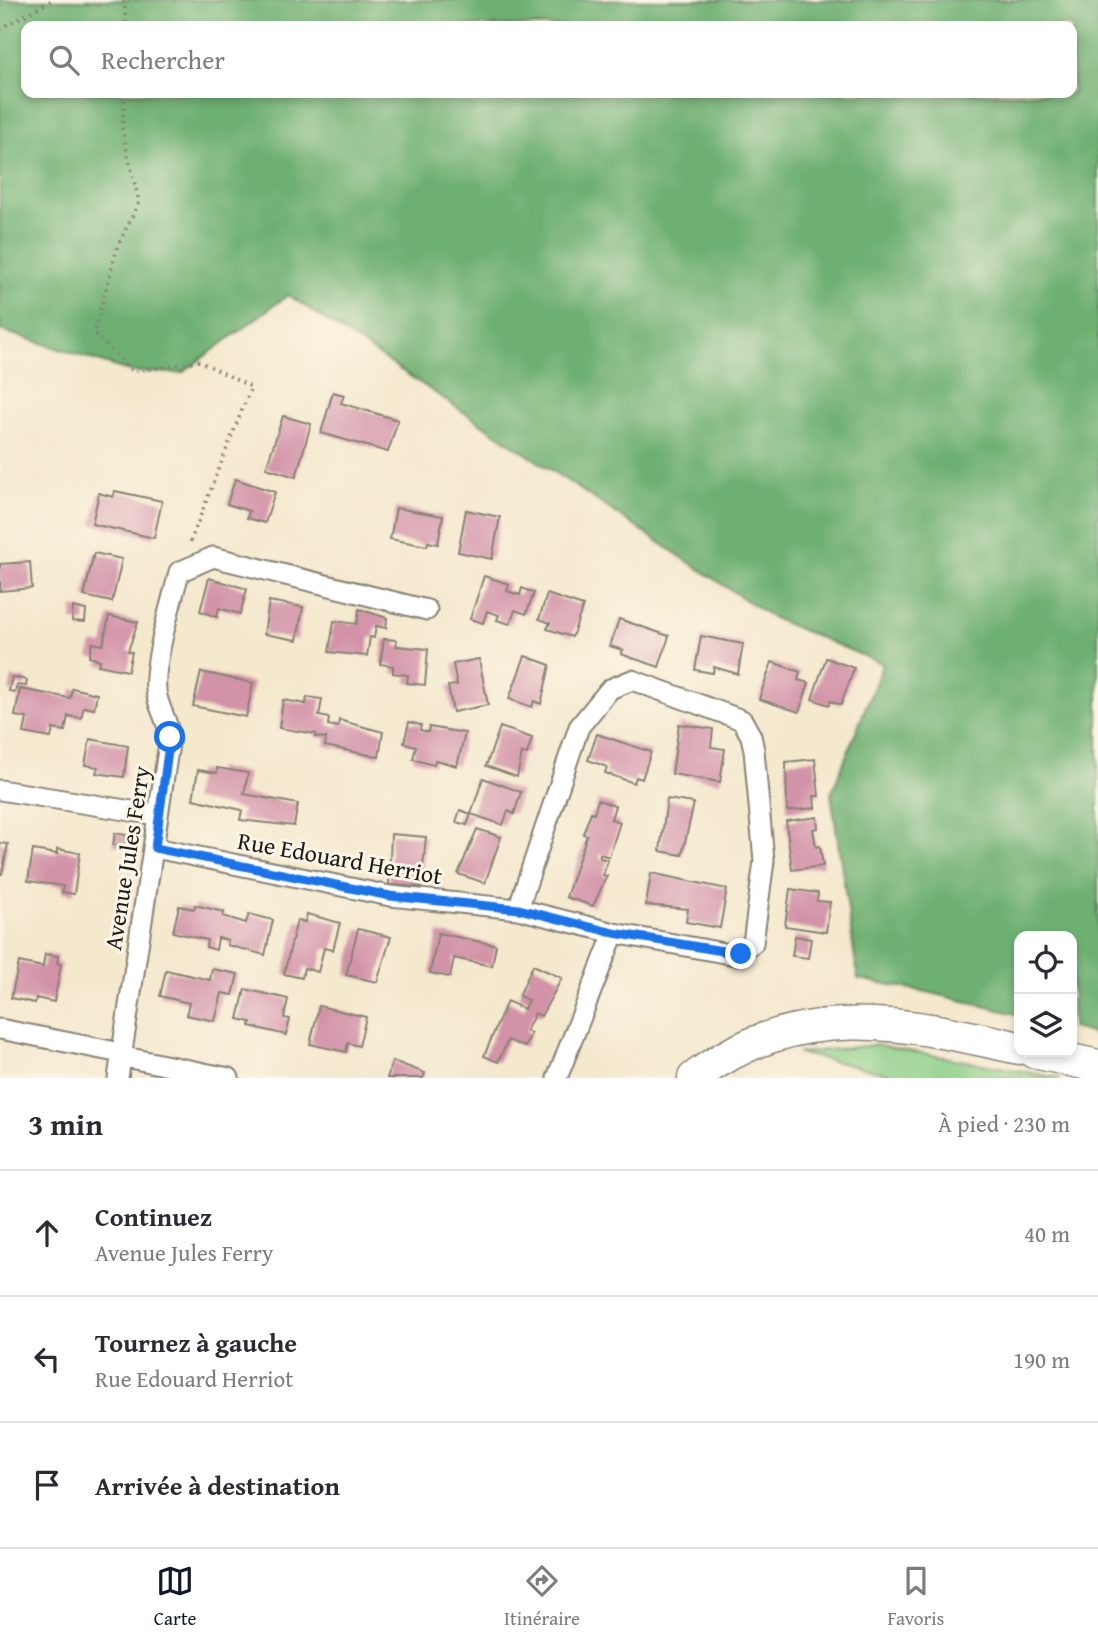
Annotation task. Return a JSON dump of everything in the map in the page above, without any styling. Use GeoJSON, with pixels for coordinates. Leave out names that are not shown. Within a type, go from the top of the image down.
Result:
{"type":"FeatureCollection","features":[{"type":"Feature","properties":{"kind":"main road"},"geometry":{"type":"LineString","coordinates":[[694,1078],[726,1056],[761,1040],[815,1024],[900,1025],[1014,1047]]}},
{"type":"Feature","properties":{"kind":"main road"},"geometry":{"type":"LineString","coordinates":[[1057,1057],[1098,1066]]}},
{"type":"Feature","properties":{"kind":"street"},"geometry":{"type":"LineString","coordinates":[[179,572],[213,557],[427,610]]}},
{"type":"Feature","properties":{"kind":"street","name":"Avenue Jules Ferry"},"geometry":{"type":"LineString","coordinates":[[118,1078],[170,737],[168,720],[157,699],[155,680],[179,572]]}},
{"type":"Feature","properties":{"kind":"street","name":"Rue Edouard Herriot"},"geometry":{"type":"LineString","coordinates":[[155,848],[390,896],[519,909],[614,933],[741,954],[753,943],[764,861],[754,750],[751,736],[742,720],[632,680],[610,689],[579,727],[519,909]]}},
{"type":"Feature","properties":{"kind":"street"},"geometry":{"type":"LineString","coordinates":[[0,790],[158,815]]}},
{"type":"Feature","properties":{"kind":"street"},"geometry":{"type":"LineString","coordinates":[[557,1078],[614,933]]}},
{"type":"Feature","properties":{"kind":"street"},"geometry":{"type":"LineString","coordinates":[[0,1029],[229,1078]]}},
{"type":"Feature","properties":{"kind":"path"},"geometry":{"type":"LineString","coordinates":[[0,29],[52,0]]}},
{"type":"Feature","properties":{"kind":"path"},"geometry":{"type":"LineString","coordinates":[[124,0],[126,21]]}},
{"type":"Feature","properties":{"kind":"path"},"geometry":{"type":"LineString","coordinates":[[125,98],[122,130],[139,202],[118,245],[94,333],[132,372],[198,361],[251,387],[179,572]]}},
{"type":"Feature","properties":{"kind":"green space"},"geometry":{"type":"Polygon","coordinates":[[[0,0],[1098,0],[1098,1035],[1077,1029],[1077,931],[1014,931],[1014,1014],[932,993],[858,979],[831,794],[883,664],[773,618],[288,295],[182,373],[132,372],[0,330],[0,0]]]}},
{"type":"Feature","properties":{"kind":"green space"},"geometry":{"type":"Polygon","coordinates":[[[876,1045],[1061,1078],[907,1078],[798,1053],[876,1045]]]}},
{"type":"Feature","properties":{"kind":"building"},"geometry":{"type":"Polygon","coordinates":[[[333,392],[344,395],[341,403],[398,420],[388,452],[321,433],[333,392]]]}},
{"type":"Feature","properties":{"kind":"building"},"geometry":{"type":"Polygon","coordinates":[[[283,416],[311,424],[296,477],[266,468],[283,416]]]}},
{"type":"Feature","properties":{"kind":"building"},"geometry":{"type":"Polygon","coordinates":[[[235,479],[275,492],[265,523],[247,518],[249,511],[227,504],[235,479]]]}},
{"type":"Feature","properties":{"kind":"building"},"geometry":{"type":"Polygon","coordinates":[[[115,491],[162,501],[154,538],[92,524],[99,493],[113,497],[115,491]]]}},
{"type":"Feature","properties":{"kind":"building"},"geometry":{"type":"Polygon","coordinates":[[[396,508],[443,516],[438,544],[428,542],[427,546],[390,539],[396,508]]]}},
{"type":"Feature","properties":{"kind":"building"},"geometry":{"type":"Polygon","coordinates":[[[466,510],[500,517],[492,559],[458,552],[466,510]]]}},
{"type":"Feature","properties":{"kind":"building"},"geometry":{"type":"Polygon","coordinates":[[[94,553],[122,559],[112,602],[84,596],[94,553]]]}},
{"type":"Feature","properties":{"kind":"building"},"geometry":{"type":"Polygon","coordinates":[[[30,562],[32,588],[0,591],[0,564],[30,562]]]}},
{"type":"Feature","properties":{"kind":"building"},"geometry":{"type":"Polygon","coordinates":[[[484,576],[509,584],[507,591],[520,595],[522,588],[534,593],[526,614],[515,610],[510,624],[497,620],[499,615],[487,611],[483,623],[470,619],[484,576]]]}},
{"type":"Feature","properties":{"kind":"building"},"geometry":{"type":"Polygon","coordinates":[[[209,578],[247,589],[240,614],[219,608],[217,617],[200,611],[209,578]]]}},
{"type":"Feature","properties":{"kind":"building"},"geometry":{"type":"Polygon","coordinates":[[[547,594],[583,606],[572,637],[547,629],[550,623],[539,619],[547,594]]]}},
{"type":"Feature","properties":{"kind":"building"},"geometry":{"type":"Polygon","coordinates":[[[269,601],[303,607],[297,640],[264,634],[269,601]]]}},
{"type":"Feature","properties":{"kind":"building"},"geometry":{"type":"Polygon","coordinates":[[[73,607],[86,610],[85,622],[72,621],[73,607]]]}},
{"type":"Feature","properties":{"kind":"building"},"geometry":{"type":"Polygon","coordinates":[[[359,609],[387,618],[386,628],[376,626],[374,638],[370,637],[367,656],[329,652],[334,621],[357,624],[359,609]]]}},
{"type":"Feature","properties":{"kind":"building"},"geometry":{"type":"Polygon","coordinates":[[[109,616],[138,622],[128,651],[132,652],[128,671],[98,665],[100,660],[89,657],[92,643],[103,645],[109,616]]]}},
{"type":"Feature","properties":{"kind":"building"},"geometry":{"type":"Polygon","coordinates":[[[619,619],[669,636],[659,667],[621,654],[623,650],[610,646],[619,619]]]}},
{"type":"Feature","properties":{"kind":"building"},"geometry":{"type":"Polygon","coordinates":[[[701,636],[743,644],[738,674],[714,667],[713,673],[695,670],[701,636]]]}},
{"type":"Feature","properties":{"kind":"building"},"geometry":{"type":"Polygon","coordinates":[[[384,639],[397,640],[396,646],[428,649],[425,685],[407,683],[408,675],[393,673],[393,666],[380,664],[384,639]]]}},
{"type":"Feature","properties":{"kind":"building"},"geometry":{"type":"Polygon","coordinates":[[[525,656],[550,665],[541,704],[534,701],[532,707],[509,699],[525,656]]]}},
{"type":"Feature","properties":{"kind":"building"},"geometry":{"type":"Polygon","coordinates":[[[826,658],[854,668],[841,705],[831,701],[829,705],[812,699],[826,658]]]}},
{"type":"Feature","properties":{"kind":"building"},"geometry":{"type":"Polygon","coordinates":[[[479,659],[488,705],[453,712],[448,686],[457,685],[453,664],[479,659]]]}},
{"type":"Feature","properties":{"kind":"building"},"geometry":{"type":"Polygon","coordinates":[[[772,662],[800,672],[798,680],[809,683],[799,712],[759,699],[772,662]]]}},
{"type":"Feature","properties":{"kind":"building"},"geometry":{"type":"Polygon","coordinates":[[[201,672],[253,683],[246,717],[193,706],[201,672]]]}},
{"type":"Feature","properties":{"kind":"building"},"geometry":{"type":"Polygon","coordinates":[[[12,677],[27,680],[26,686],[17,685],[15,692],[9,691],[12,677]]]}},
{"type":"Feature","properties":{"kind":"building"},"geometry":{"type":"Polygon","coordinates":[[[72,688],[97,694],[94,709],[84,707],[81,718],[68,716],[65,731],[53,729],[51,738],[24,733],[27,718],[15,716],[20,689],[70,698],[72,688]]]}},
{"type":"Feature","properties":{"kind":"building"},"geometry":{"type":"Polygon","coordinates":[[[307,697],[322,699],[319,716],[329,718],[328,725],[338,727],[339,720],[383,732],[379,757],[325,746],[326,738],[315,737],[316,734],[279,728],[283,700],[306,704],[307,697]]]}},
{"type":"Feature","properties":{"kind":"building"},"geometry":{"type":"Polygon","coordinates":[[[409,722],[421,725],[420,730],[428,732],[429,727],[465,733],[457,766],[435,760],[434,765],[413,759],[416,746],[404,743],[409,722]]]}},
{"type":"Feature","properties":{"kind":"building"},"geometry":{"type":"Polygon","coordinates":[[[679,724],[713,729],[711,747],[725,749],[720,782],[672,774],[679,724]]]}},
{"type":"Feature","properties":{"kind":"building"},"geometry":{"type":"Polygon","coordinates":[[[500,727],[532,738],[527,754],[522,753],[517,777],[486,766],[500,727]]]}},
{"type":"Feature","properties":{"kind":"building"},"geometry":{"type":"Polygon","coordinates":[[[597,734],[651,752],[642,779],[636,777],[634,783],[605,773],[607,767],[588,760],[597,734]]]}},
{"type":"Feature","properties":{"kind":"building"},"geometry":{"type":"Polygon","coordinates":[[[90,739],[128,746],[124,777],[96,773],[98,767],[85,765],[90,739]]]}},
{"type":"Feature","properties":{"kind":"building"},"geometry":{"type":"Polygon","coordinates":[[[815,759],[819,796],[814,796],[815,808],[787,811],[786,762],[815,759]]]}},
{"type":"Feature","properties":{"kind":"building"},"geometry":{"type":"Polygon","coordinates":[[[217,768],[248,773],[244,794],[298,804],[294,826],[240,820],[242,810],[193,799],[198,770],[217,773],[217,768]]]}},
{"type":"Feature","properties":{"kind":"building"},"geometry":{"type":"Polygon","coordinates":[[[483,778],[521,792],[514,814],[508,811],[503,825],[471,814],[483,778]]]}},
{"type":"Feature","properties":{"kind":"building"},"geometry":{"type":"Polygon","coordinates":[[[667,799],[694,803],[682,855],[660,851],[667,799]]]}},
{"type":"Feature","properties":{"kind":"building"},"geometry":{"type":"Polygon","coordinates":[[[598,800],[615,806],[611,819],[620,822],[609,857],[600,854],[600,858],[608,860],[603,875],[607,876],[593,906],[566,897],[587,835],[583,834],[598,800]]]}},
{"type":"Feature","properties":{"kind":"building"},"geometry":{"type":"Polygon","coordinates":[[[460,810],[471,814],[467,825],[456,822],[460,810]]]}},
{"type":"Feature","properties":{"kind":"building"},"geometry":{"type":"Polygon","coordinates":[[[817,817],[818,828],[813,829],[816,847],[820,846],[823,866],[792,870],[786,821],[817,817]]]}},
{"type":"Feature","properties":{"kind":"building"},"geometry":{"type":"Polygon","coordinates":[[[477,829],[501,837],[485,883],[458,874],[477,829]]]}},
{"type":"Feature","properties":{"kind":"building"},"geometry":{"type":"Polygon","coordinates":[[[115,833],[126,835],[125,847],[113,845],[115,833]]]}},
{"type":"Feature","properties":{"kind":"building"},"geometry":{"type":"Polygon","coordinates":[[[391,834],[426,837],[421,887],[389,885],[391,834]]]}},
{"type":"Feature","properties":{"kind":"building"},"geometry":{"type":"Polygon","coordinates":[[[0,843],[8,844],[2,874],[0,874],[0,843]]]}},
{"type":"Feature","properties":{"kind":"building"},"geometry":{"type":"Polygon","coordinates":[[[57,849],[80,853],[74,894],[62,892],[63,886],[28,881],[33,850],[57,854],[57,849]]]}},
{"type":"Feature","properties":{"kind":"building"},"geometry":{"type":"Polygon","coordinates":[[[651,873],[727,889],[720,928],[686,922],[688,909],[646,905],[651,873]]]}},
{"type":"Feature","properties":{"kind":"building"},"geometry":{"type":"Polygon","coordinates":[[[790,889],[818,893],[817,901],[830,902],[826,932],[785,926],[790,889]]]}},
{"type":"Feature","properties":{"kind":"building"},"geometry":{"type":"Polygon","coordinates":[[[195,905],[224,912],[223,916],[246,923],[249,914],[273,920],[265,955],[227,945],[228,940],[218,938],[216,950],[206,947],[207,940],[173,932],[179,906],[194,909],[195,905]]]}},
{"type":"Feature","properties":{"kind":"building"},"geometry":{"type":"Polygon","coordinates":[[[307,914],[340,923],[333,950],[324,948],[318,972],[304,968],[302,978],[284,974],[297,920],[305,922],[307,914]]]}},
{"type":"Feature","properties":{"kind":"building"},"geometry":{"type":"Polygon","coordinates":[[[358,929],[391,937],[377,982],[346,975],[358,929]]]}},
{"type":"Feature","properties":{"kind":"building"},"geometry":{"type":"Polygon","coordinates":[[[438,933],[496,945],[492,966],[454,958],[450,977],[430,973],[438,933]]]}},
{"type":"Feature","properties":{"kind":"building"},"geometry":{"type":"Polygon","coordinates":[[[795,936],[811,939],[808,958],[792,956],[795,936]]]}},
{"type":"Feature","properties":{"kind":"building"},"geometry":{"type":"Polygon","coordinates":[[[45,954],[58,956],[57,963],[61,965],[54,1002],[36,998],[35,1003],[11,998],[19,962],[43,967],[45,954]]]}},
{"type":"Feature","properties":{"kind":"building"},"geometry":{"type":"Polygon","coordinates":[[[533,965],[562,978],[541,1016],[535,1013],[526,1031],[531,1033],[525,1047],[508,1040],[498,1062],[484,1056],[507,1001],[524,1009],[528,1000],[519,996],[533,965]]]}},
{"type":"Feature","properties":{"kind":"building"},"geometry":{"type":"Polygon","coordinates":[[[212,969],[238,974],[233,995],[222,993],[215,1021],[186,1015],[189,1003],[160,996],[166,970],[210,980],[212,969]]]}},
{"type":"Feature","properties":{"kind":"building"},"geometry":{"type":"Polygon","coordinates":[[[245,989],[288,999],[284,1018],[290,1019],[286,1035],[250,1026],[251,1022],[238,1019],[245,989]]]}},
{"type":"Feature","properties":{"kind":"building"},"geometry":{"type":"Polygon","coordinates":[[[319,1006],[366,1017],[359,1046],[348,1043],[346,1052],[310,1044],[319,1006]]]}},
{"type":"Feature","properties":{"kind":"building"},"geometry":{"type":"Polygon","coordinates":[[[393,1061],[425,1073],[423,1078],[387,1078],[393,1061]]]}},
{"type":"Feature","properties":{"kind":"route"},"geometry":{"type":"LineString","coordinates":[[170,737],[155,848],[390,896],[519,909],[614,933],[741,954]]}}]}
